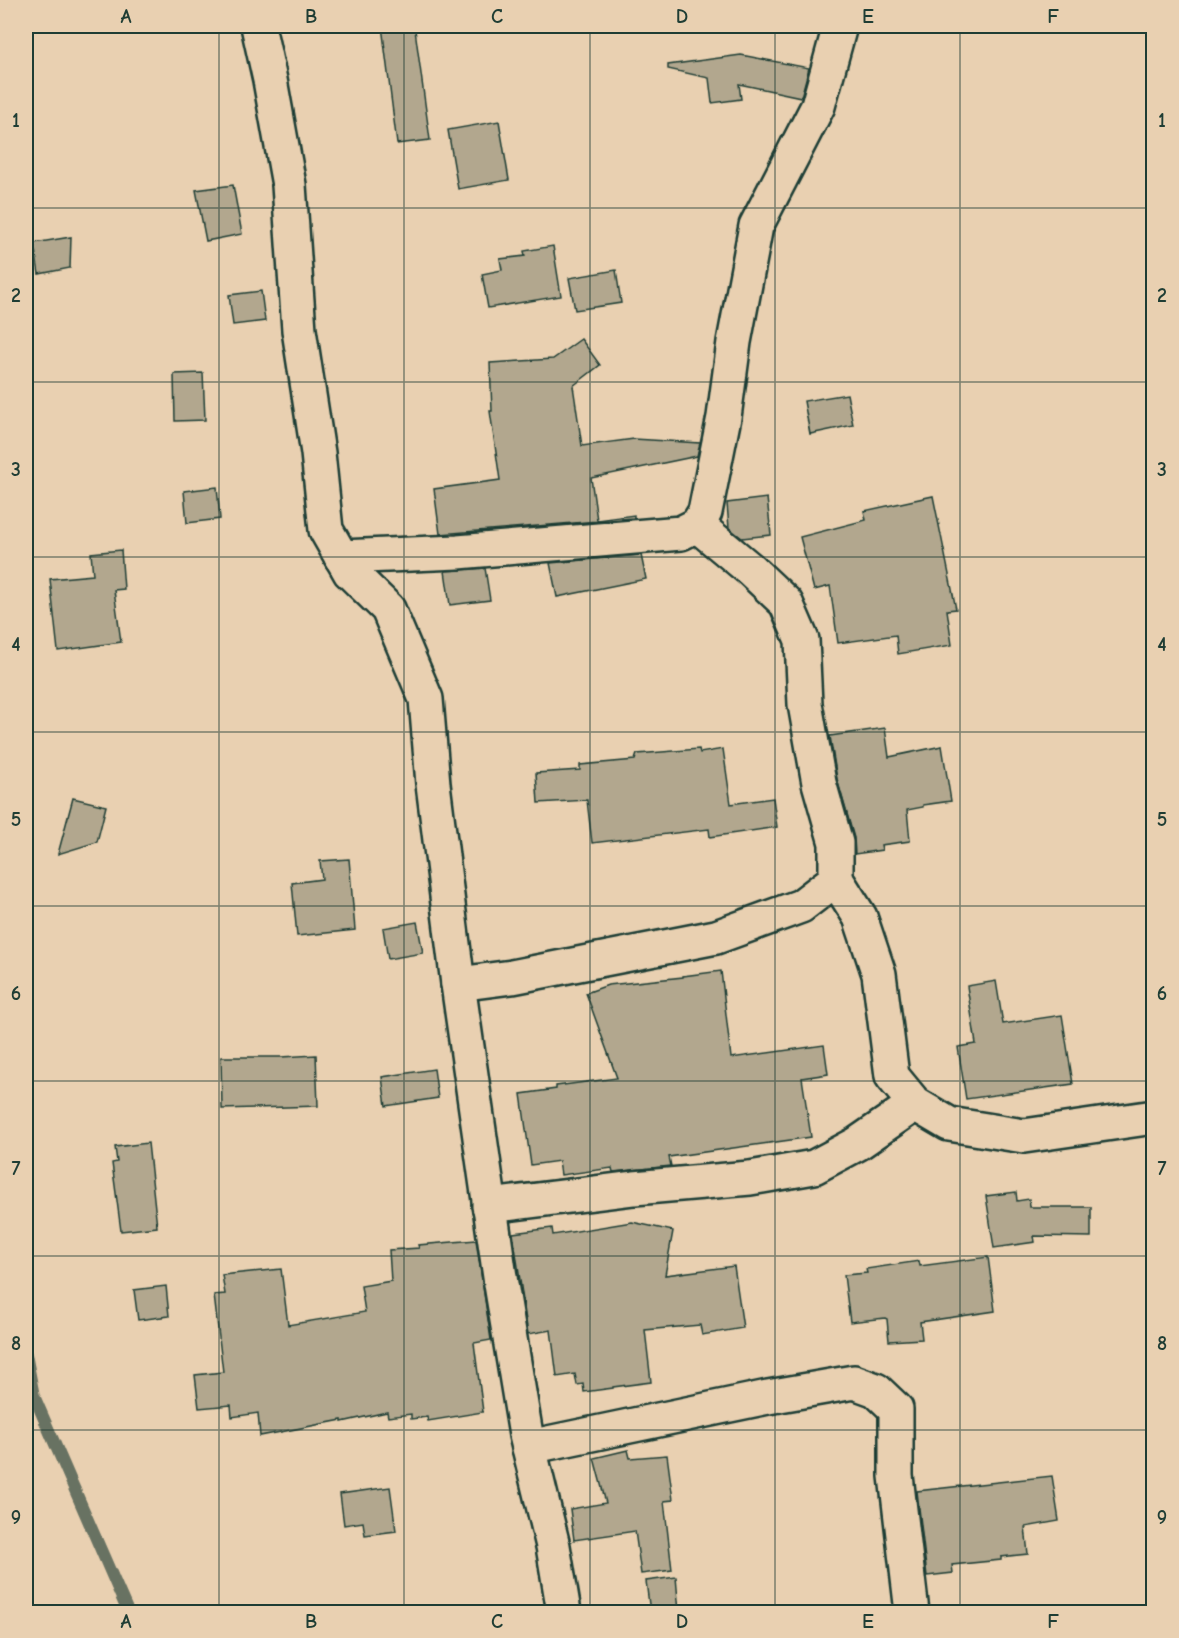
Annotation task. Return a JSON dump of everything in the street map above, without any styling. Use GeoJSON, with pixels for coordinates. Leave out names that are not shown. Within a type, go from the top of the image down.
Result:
{"type":"FeatureCollection","features":[{"type":"Feature","properties":{"kind":"street"},"geometry":{"type":"LineString","coordinates":[[258,26],[289,185],[299,330],[318,453],[326,530],[350,572],[388,609],[426,699],[433,784],[489,1206],[529,1447],[553,1546],[564,1612]]}},
{"type":"Feature","properties":{"kind":"street"},"geometry":{"type":"LineString","coordinates":[[341,557],[458,552],[681,533],[697,525],[705,512],[716,458],[734,342],[756,226],[818,106],[840,26]]}},
{"type":"Feature","properties":{"kind":"street"},"geometry":{"type":"LineString","coordinates":[[697,525],[786,603],[802,640],[805,704],[819,783],[836,843],[836,879],[860,917],[879,974],[892,1076],[915,1104],[949,1124],[1024,1136],[1154,1117]]}},
{"type":"Feature","properties":{"kind":"street"},"geometry":{"type":"LineString","coordinates":[[458,984],[512,977],[716,937],[801,906],[836,879]]}},
{"type":"Feature","properties":{"kind":"street"},"geometry":{"type":"LineString","coordinates":[[489,1206],[634,1188],[750,1178],[814,1167],[857,1144],[915,1104]]}},
{"type":"Feature","properties":{"kind":"street"},"geometry":{"type":"LineString","coordinates":[[529,1447],[768,1397],[854,1382],[876,1390],[896,1409],[896,1476],[912,1612]]}},
{"type":"Feature","properties":{"kind":"building"},"geometry":{"type":"Polygon","coordinates":[[[382,26],[415,30],[430,140],[397,144],[382,26]]]}},
{"type":"Feature","properties":{"kind":"building"},"geometry":{"type":"Polygon","coordinates":[[[741,55],[809,68],[801,97],[739,84],[741,99],[712,103],[709,78],[668,69],[668,65],[741,55]]]}},
{"type":"Feature","properties":{"kind":"building"},"geometry":{"type":"Polygon","coordinates":[[[499,121],[509,180],[458,189],[448,130],[499,121]]]}},
{"type":"Feature","properties":{"kind":"building"},"geometry":{"type":"Polygon","coordinates":[[[233,185],[242,234],[206,241],[196,190],[233,185]]]}},
{"type":"Feature","properties":{"kind":"building"},"geometry":{"type":"Polygon","coordinates":[[[71,237],[70,268],[39,274],[34,243],[71,237]]]}},
{"type":"Feature","properties":{"kind":"building"},"geometry":{"type":"Polygon","coordinates":[[[553,246],[561,296],[488,308],[482,274],[502,270],[500,259],[525,256],[524,251],[553,246]]]}},
{"type":"Feature","properties":{"kind":"building"},"geometry":{"type":"Polygon","coordinates":[[[616,270],[621,303],[575,310],[569,278],[616,270]]]}},
{"type":"Feature","properties":{"kind":"building"},"geometry":{"type":"Polygon","coordinates":[[[261,291],[265,321],[233,325],[229,295],[261,291]]]}},
{"type":"Feature","properties":{"kind":"building"},"geometry":{"type":"Polygon","coordinates":[[[581,339],[600,365],[573,386],[582,446],[634,439],[700,443],[697,456],[591,478],[597,520],[634,515],[634,518],[440,534],[434,489],[500,480],[490,411],[492,411],[490,363],[553,359],[581,339]]]}},
{"type":"Feature","properties":{"kind":"building"},"geometry":{"type":"Polygon","coordinates":[[[203,373],[205,420],[175,421],[174,374],[203,373]]]}},
{"type":"Feature","properties":{"kind":"building"},"geometry":{"type":"Polygon","coordinates":[[[847,394],[853,425],[810,434],[804,401],[847,394]]]}},
{"type":"Feature","properties":{"kind":"building"},"geometry":{"type":"Polygon","coordinates":[[[217,487],[220,519],[187,523],[184,491],[217,487]]]}},
{"type":"Feature","properties":{"kind":"building"},"geometry":{"type":"Polygon","coordinates":[[[933,496],[956,609],[947,610],[952,645],[898,654],[896,635],[838,643],[830,586],[814,590],[800,537],[866,520],[864,511],[933,496]]]}},
{"type":"Feature","properties":{"kind":"building"},"geometry":{"type":"Polygon","coordinates":[[[767,498],[771,535],[742,538],[729,528],[727,503],[767,498]]]}},
{"type":"Feature","properties":{"kind":"building"},"geometry":{"type":"Polygon","coordinates":[[[121,550],[124,589],[114,590],[121,642],[58,651],[50,579],[93,575],[91,553],[121,550]]]}},
{"type":"Feature","properties":{"kind":"building"},"geometry":{"type":"Polygon","coordinates":[[[641,555],[646,579],[557,597],[550,563],[641,555]]]}},
{"type":"Feature","properties":{"kind":"building"},"geometry":{"type":"Polygon","coordinates":[[[485,568],[490,600],[450,605],[445,571],[485,568]]]}},
{"type":"Feature","properties":{"kind":"building"},"geometry":{"type":"Polygon","coordinates":[[[885,728],[889,757],[942,746],[951,801],[907,810],[910,841],[881,845],[882,850],[855,854],[854,838],[837,779],[830,736],[885,728]]]}},
{"type":"Feature","properties":{"kind":"building"},"geometry":{"type":"Polygon","coordinates":[[[699,749],[700,753],[723,749],[731,804],[773,798],[777,827],[710,837],[709,829],[592,843],[587,800],[538,803],[536,773],[580,770],[580,765],[635,760],[637,754],[699,749]]]}},
{"type":"Feature","properties":{"kind":"building"},"geometry":{"type":"Polygon","coordinates":[[[73,798],[106,806],[97,842],[58,854],[73,798]]]}},
{"type":"Feature","properties":{"kind":"building"},"geometry":{"type":"Polygon","coordinates":[[[349,859],[355,930],[297,936],[292,883],[322,879],[320,861],[349,859]]]}},
{"type":"Feature","properties":{"kind":"building"},"geometry":{"type":"Polygon","coordinates":[[[417,922],[423,953],[388,959],[383,928],[417,922]]]}},
{"type":"Feature","properties":{"kind":"building"},"geometry":{"type":"Polygon","coordinates":[[[721,971],[731,1058],[824,1045],[828,1074],[802,1078],[811,1137],[669,1157],[671,1166],[613,1172],[612,1168],[561,1175],[559,1161],[531,1165],[521,1094],[556,1089],[556,1086],[617,1078],[586,993],[608,985],[721,971]]]}},
{"type":"Feature","properties":{"kind":"building"},"geometry":{"type":"Polygon","coordinates":[[[996,981],[1003,1024],[1062,1015],[1073,1084],[966,1099],[958,1047],[976,1044],[967,986],[996,981]]]}},
{"type":"Feature","properties":{"kind":"building"},"geometry":{"type":"Polygon","coordinates":[[[316,1055],[318,1106],[222,1109],[221,1057],[316,1055]]]}},
{"type":"Feature","properties":{"kind":"building"},"geometry":{"type":"Polygon","coordinates":[[[434,1069],[438,1098],[386,1106],[382,1077],[434,1069]]]}},
{"type":"Feature","properties":{"kind":"building"},"geometry":{"type":"Polygon","coordinates":[[[148,1143],[157,1227],[121,1231],[112,1163],[117,1162],[115,1147],[148,1143]]]}},
{"type":"Feature","properties":{"kind":"building"},"geometry":{"type":"Polygon","coordinates":[[[1016,1192],[1017,1201],[1029,1199],[1030,1207],[1091,1207],[1091,1237],[1034,1236],[1035,1242],[994,1248],[986,1196],[1016,1192]]]}},
{"type":"Feature","properties":{"kind":"building"},"geometry":{"type":"Polygon","coordinates":[[[632,1222],[673,1231],[665,1275],[734,1266],[743,1328],[702,1335],[700,1325],[645,1330],[651,1382],[584,1392],[583,1384],[577,1385],[575,1374],[557,1377],[551,1330],[528,1334],[513,1233],[552,1228],[553,1235],[632,1222]]]}},
{"type":"Feature","properties":{"kind":"building"},"geometry":{"type":"Polygon","coordinates":[[[476,1240],[491,1340],[474,1343],[483,1412],[428,1421],[427,1417],[411,1419],[411,1414],[388,1417],[387,1412],[260,1436],[258,1413],[232,1417],[231,1405],[199,1408],[195,1375],[223,1372],[214,1295],[225,1294],[222,1275],[281,1269],[288,1325],[365,1312],[361,1286],[391,1281],[389,1250],[476,1240]]]}},
{"type":"Feature","properties":{"kind":"building"},"geometry":{"type":"Polygon","coordinates":[[[988,1257],[995,1311],[920,1322],[922,1339],[889,1341],[885,1318],[850,1322],[844,1275],[867,1273],[866,1269],[919,1261],[920,1266],[988,1257]]]}},
{"type":"Feature","properties":{"kind":"building"},"geometry":{"type":"Polygon","coordinates":[[[166,1286],[169,1316],[138,1320],[134,1290],[166,1286]]]}},
{"type":"Feature","properties":{"kind":"building"},"geometry":{"type":"Polygon","coordinates":[[[628,1450],[630,1458],[667,1455],[673,1500],[664,1501],[672,1570],[641,1574],[635,1531],[574,1540],[570,1509],[606,1503],[594,1458],[628,1450]]]}},
{"type":"Feature","properties":{"kind":"building"},"geometry":{"type":"Polygon","coordinates":[[[1052,1476],[1059,1521],[1025,1527],[1028,1554],[1001,1557],[1001,1560],[952,1565],[953,1573],[927,1576],[917,1491],[1052,1476]]]}},
{"type":"Feature","properties":{"kind":"building"},"geometry":{"type":"Polygon","coordinates":[[[390,1487],[396,1531],[365,1535],[363,1522],[344,1525],[340,1494],[390,1487]]]}},
{"type":"Feature","properties":{"kind":"building"},"geometry":{"type":"Polygon","coordinates":[[[676,1577],[679,1612],[650,1612],[646,1581],[676,1577]]]}},
{"type":"Feature","properties":{"kind":"waterway"},"geometry":{"type":"LineString","coordinates":[[26,1354],[34,1396],[128,1612]]}}]}
